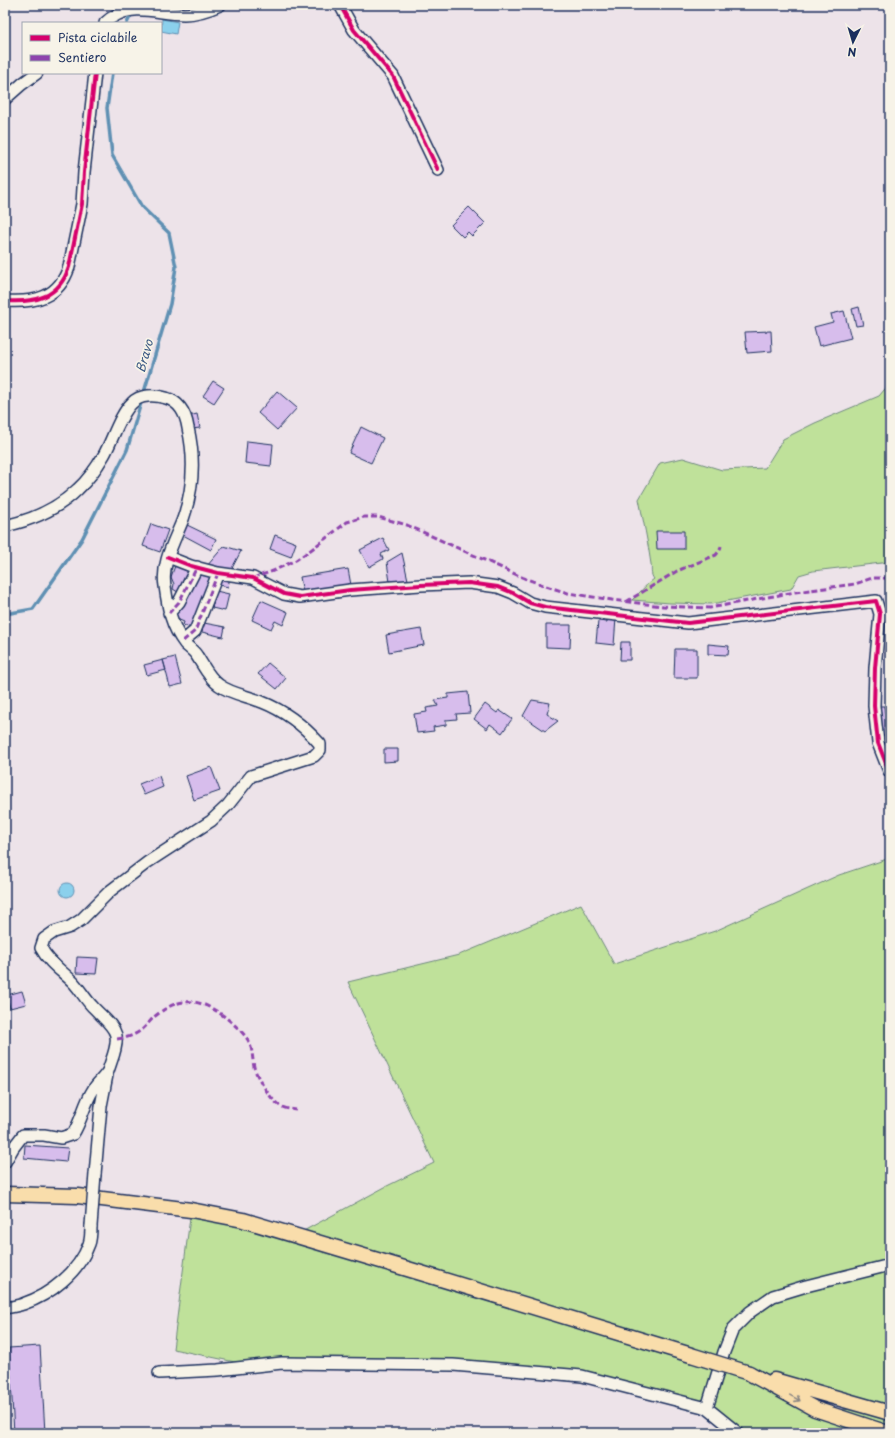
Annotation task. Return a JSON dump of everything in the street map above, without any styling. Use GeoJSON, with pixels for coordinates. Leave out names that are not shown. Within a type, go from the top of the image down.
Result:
{"type":"FeatureCollection","features":[{"type":"Feature","properties":{"kind":"main road"},"geometry":{"type":"LineString","coordinates":[[5,1194],[78,1196],[191,1210],[243,1220],[421,1272],[691,1356],[886,1411]]}},
{"type":"Feature","properties":{"kind":"main road"},"geometry":{"type":"LineString","coordinates":[[749,1373],[815,1409],[888,1433]]}},
{"type":"Feature","properties":{"kind":"street"},"geometry":{"type":"LineString","coordinates":[[106,22],[110,18],[129,10],[189,14],[220,5]]}},
{"type":"Feature","properties":{"kind":"street"},"geometry":{"type":"LineString","coordinates":[[340,5],[354,30],[393,76],[438,170]]}},
{"type":"Feature","properties":{"kind":"street"},"geometry":{"type":"LineString","coordinates":[[5,99],[36,74]]}},
{"type":"Feature","properties":{"kind":"street"},"geometry":{"type":"LineString","coordinates":[[5,301],[20,302],[43,298],[53,292],[66,276],[70,267],[82,204],[95,74]]}},
{"type":"Feature","properties":{"kind":"street"},"geometry":{"type":"LineString","coordinates":[[5,526],[25,521],[58,505],[78,489],[104,456],[125,412],[131,403],[143,397],[157,396],[168,398],[175,402],[185,416],[191,439],[193,456],[188,498],[183,518],[166,562],[164,583],[169,613],[183,641],[195,653],[209,675],[219,685],[280,710],[298,722],[320,744],[320,750],[314,756],[251,776],[228,805],[211,821],[148,862],[110,891],[81,920],[54,932],[44,939],[41,948],[46,956],[75,984],[93,1007],[107,1020],[117,1039],[115,1051],[108,1071],[102,1101],[92,1226],[89,1244],[80,1261],[71,1273],[55,1287],[38,1298],[23,1304],[5,1308]]}},
{"type":"Feature","properties":{"kind":"street"},"geometry":{"type":"LineString","coordinates":[[168,557],[197,568],[218,573],[253,578],[284,594],[300,597],[350,590],[421,584],[484,584],[498,587],[513,593],[530,603],[545,607],[688,623],[876,601],[880,614],[875,668],[874,706],[878,743],[889,771]]}},
{"type":"Feature","properties":{"kind":"street"},"geometry":{"type":"LineString","coordinates":[[169,613],[179,602],[197,568]]}},
{"type":"Feature","properties":{"kind":"street"},"geometry":{"type":"LineString","coordinates":[[183,641],[195,631],[218,573]]}},
{"type":"Feature","properties":{"kind":"street"},"geometry":{"type":"LineString","coordinates":[[5,1162],[23,1135],[44,1135],[61,1138],[73,1134],[80,1123],[86,1103],[93,1088],[108,1071]]}},
{"type":"Feature","properties":{"kind":"street"},"geometry":{"type":"LineString","coordinates":[[707,1408],[724,1352],[733,1329],[750,1312],[773,1296],[806,1286],[890,1265]]}},
{"type":"Feature","properties":{"kind":"street"},"geometry":{"type":"LineString","coordinates":[[159,1373],[218,1370],[282,1363],[453,1365],[582,1376],[707,1408],[738,1433]]}},
{"type":"Feature","properties":{"kind":"green space"},"geometry":{"type":"Polygon","coordinates":[[[890,383],[890,562],[813,571],[799,575],[791,589],[711,604],[632,600],[654,579],[639,499],[660,463],[683,458],[722,470],[765,468],[783,439],[815,423],[879,396],[890,383]]]}},
{"type":"Feature","properties":{"kind":"green space"},"geometry":{"type":"Polygon","coordinates":[[[890,858],[890,1433],[738,1433],[707,1408],[582,1376],[453,1365],[254,1366],[173,1349],[191,1210],[296,1235],[385,1187],[434,1163],[348,982],[459,955],[581,904],[614,964],[715,931],[839,875],[890,858]],[[715,1363],[716,1383],[730,1367],[715,1363]],[[751,1374],[815,1409],[876,1410],[751,1374]]]}},
{"type":"Feature","properties":{"kind":"water"},"geometry":{"type":"Polygon","coordinates":[[[162,19],[178,22],[176,34],[162,31],[162,19]]]}},
{"type":"Feature","properties":{"kind":"water"},"geometry":{"type":"Polygon","coordinates":[[[64,883],[70,883],[74,887],[74,893],[70,897],[64,897],[60,893],[60,887],[64,883]]]}},
{"type":"Feature","properties":{"kind":"building"},"geometry":{"type":"Polygon","coordinates":[[[469,207],[485,223],[472,236],[468,232],[463,237],[451,225],[469,207]]]}},
{"type":"Feature","properties":{"kind":"building"},"geometry":{"type":"Polygon","coordinates":[[[859,307],[863,325],[856,326],[852,309],[859,307]]]}},
{"type":"Feature","properties":{"kind":"building"},"geometry":{"type":"Polygon","coordinates":[[[844,311],[851,338],[819,346],[814,327],[833,322],[831,314],[844,311]]]}},
{"type":"Feature","properties":{"kind":"building"},"geometry":{"type":"Polygon","coordinates":[[[771,331],[772,351],[747,353],[745,332],[771,331]]]}},
{"type":"Feature","properties":{"kind":"building"},"geometry":{"type":"Polygon","coordinates":[[[213,381],[224,388],[214,403],[203,396],[213,381]]]}},
{"type":"Feature","properties":{"kind":"building"},"geometry":{"type":"Polygon","coordinates":[[[277,391],[297,408],[277,430],[258,413],[277,391]]]}},
{"type":"Feature","properties":{"kind":"building"},"geometry":{"type":"Polygon","coordinates":[[[197,414],[200,428],[192,429],[189,416],[197,414]]]}},
{"type":"Feature","properties":{"kind":"building"},"geometry":{"type":"Polygon","coordinates":[[[361,427],[383,438],[371,463],[349,453],[361,427]]]}},
{"type":"Feature","properties":{"kind":"building"},"geometry":{"type":"Polygon","coordinates":[[[247,441],[273,444],[271,466],[245,463],[247,441]]]}},
{"type":"Feature","properties":{"kind":"building"},"geometry":{"type":"Polygon","coordinates":[[[151,524],[168,530],[160,552],[143,546],[151,524]]]}},
{"type":"Feature","properties":{"kind":"building"},"geometry":{"type":"Polygon","coordinates":[[[185,524],[216,539],[211,550],[183,535],[185,524]]]}},
{"type":"Feature","properties":{"kind":"building"},"geometry":{"type":"Polygon","coordinates":[[[656,531],[684,531],[684,549],[657,549],[656,531]]]}},
{"type":"Feature","properties":{"kind":"building"},"geometry":{"type":"Polygon","coordinates":[[[275,535],[296,543],[291,557],[270,549],[275,535]]]}},
{"type":"Feature","properties":{"kind":"building"},"geometry":{"type":"Polygon","coordinates":[[[383,538],[389,550],[381,554],[383,559],[369,567],[360,550],[383,538]]]}},
{"type":"Feature","properties":{"kind":"building"},"geometry":{"type":"Polygon","coordinates":[[[224,546],[241,551],[230,572],[207,566],[224,546]]]}},
{"type":"Feature","properties":{"kind":"building"},"geometry":{"type":"Polygon","coordinates":[[[402,553],[408,580],[390,582],[387,562],[402,553]]]}},
{"type":"Feature","properties":{"kind":"building"},"geometry":{"type":"Polygon","coordinates":[[[176,563],[193,570],[181,594],[173,589],[174,584],[171,577],[176,563]]]}},
{"type":"Feature","properties":{"kind":"building"},"geometry":{"type":"Polygon","coordinates":[[[348,569],[351,585],[303,593],[300,577],[348,569]]]}},
{"type":"Feature","properties":{"kind":"building"},"geometry":{"type":"Polygon","coordinates":[[[197,571],[213,576],[194,629],[183,625],[184,622],[175,618],[180,603],[197,571]]]}},
{"type":"Feature","properties":{"kind":"building"},"geometry":{"type":"Polygon","coordinates":[[[218,575],[230,577],[228,587],[216,584],[218,575]]]}},
{"type":"Feature","properties":{"kind":"building"},"geometry":{"type":"Polygon","coordinates":[[[216,591],[229,594],[225,611],[212,608],[216,591]]]}},
{"type":"Feature","properties":{"kind":"building"},"geometry":{"type":"Polygon","coordinates":[[[261,600],[288,612],[283,625],[275,621],[271,629],[252,620],[261,600]]]}},
{"type":"Feature","properties":{"kind":"building"},"geometry":{"type":"Polygon","coordinates":[[[607,617],[616,618],[614,645],[596,643],[598,621],[607,622],[607,617]]]}},
{"type":"Feature","properties":{"kind":"building"},"geometry":{"type":"Polygon","coordinates":[[[204,623],[225,627],[223,637],[202,632],[204,623]]]}},
{"type":"Feature","properties":{"kind":"building"},"geometry":{"type":"Polygon","coordinates":[[[546,625],[571,625],[570,648],[546,647],[546,625]]]}},
{"type":"Feature","properties":{"kind":"building"},"geometry":{"type":"Polygon","coordinates":[[[421,629],[424,645],[389,652],[386,635],[421,629]]]}},
{"type":"Feature","properties":{"kind":"building"},"geometry":{"type":"Polygon","coordinates":[[[621,642],[630,642],[630,660],[620,660],[621,642]]]}},
{"type":"Feature","properties":{"kind":"building"},"geometry":{"type":"Polygon","coordinates":[[[708,644],[729,646],[728,655],[708,654],[708,644]]]}},
{"type":"Feature","properties":{"kind":"building"},"geometry":{"type":"Polygon","coordinates":[[[675,649],[697,649],[697,678],[674,678],[675,649]]]}},
{"type":"Feature","properties":{"kind":"building"},"geometry":{"type":"Polygon","coordinates":[[[175,657],[182,684],[170,687],[163,660],[175,657]]]}},
{"type":"Feature","properties":{"kind":"building"},"geometry":{"type":"Polygon","coordinates":[[[163,660],[166,670],[147,675],[144,665],[163,660]]]}},
{"type":"Feature","properties":{"kind":"building"},"geometry":{"type":"Polygon","coordinates":[[[268,663],[286,678],[277,689],[258,674],[268,663]]]}},
{"type":"Feature","properties":{"kind":"building"},"geometry":{"type":"Polygon","coordinates":[[[468,692],[470,713],[456,714],[457,719],[446,720],[446,725],[433,727],[434,731],[417,733],[414,714],[427,712],[426,708],[438,706],[435,700],[448,698],[448,694],[468,692]]]}},
{"type":"Feature","properties":{"kind":"building"},"geometry":{"type":"Polygon","coordinates":[[[532,700],[550,703],[547,714],[558,721],[545,731],[523,716],[532,700]]]}},
{"type":"Feature","properties":{"kind":"building"},"geometry":{"type":"Polygon","coordinates":[[[485,704],[497,713],[499,710],[512,719],[502,733],[490,724],[487,729],[474,719],[485,704]]]}},
{"type":"Feature","properties":{"kind":"building"},"geometry":{"type":"Polygon","coordinates":[[[878,706],[884,706],[885,713],[888,713],[890,721],[890,735],[881,736],[878,706]]]}},
{"type":"Feature","properties":{"kind":"building"},"geometry":{"type":"Polygon","coordinates":[[[384,749],[398,749],[398,761],[384,762],[384,749]]]}},
{"type":"Feature","properties":{"kind":"building"},"geometry":{"type":"Polygon","coordinates":[[[211,767],[220,791],[194,800],[186,776],[211,767]]]}},
{"type":"Feature","properties":{"kind":"building"},"geometry":{"type":"Polygon","coordinates":[[[159,776],[163,787],[144,795],[139,784],[159,776]]]}},
{"type":"Feature","properties":{"kind":"building"},"geometry":{"type":"Polygon","coordinates":[[[77,957],[98,958],[96,974],[76,973],[77,957]]]}},
{"type":"Feature","properties":{"kind":"building"},"geometry":{"type":"Polygon","coordinates":[[[22,991],[26,1004],[10,1008],[7,995],[22,991]]]}},
{"type":"Feature","properties":{"kind":"building"},"geometry":{"type":"Polygon","coordinates":[[[25,1145],[68,1148],[66,1162],[24,1158],[25,1145]]]}},
{"type":"Feature","properties":{"kind":"building"},"geometry":{"type":"Polygon","coordinates":[[[40,1346],[45,1433],[14,1433],[9,1348],[40,1346]]]}},
{"type":"Feature","properties":{"kind":"waterway","name":"Bravo"},"geometry":{"type":"LineString","coordinates":[[128,22],[132,13]]}},
{"type":"Feature","properties":{"kind":"waterway","name":"Bravo"},"geometry":{"type":"LineString","coordinates":[[5,614],[33,609],[82,539],[127,450],[170,304],[176,267],[169,233],[142,207],[112,155],[107,108],[112,74]]}},
{"type":"Feature","properties":{"kind":"marked path"},"geometry":{"type":"LineString","coordinates":[[253,578],[273,571],[296,560],[347,522],[364,517],[378,517],[407,525],[524,578],[546,586],[568,593],[612,600],[663,606],[710,608],[795,592],[855,584],[872,578],[890,579]]}},
{"type":"Feature","properties":{"kind":"marked path"},"geometry":{"type":"LineString","coordinates":[[626,602],[677,571],[716,555],[721,546]]}},
{"type":"Feature","properties":{"kind":"marked path"},"geometry":{"type":"LineString","coordinates":[[169,613],[179,602],[197,567]]}},
{"type":"Feature","properties":{"kind":"marked path"},"geometry":{"type":"LineString","coordinates":[[183,641],[195,631],[218,573]]}},
{"type":"Feature","properties":{"kind":"marked path"},"geometry":{"type":"LineString","coordinates":[[117,1039],[137,1033],[160,1012],[180,1002],[195,1002],[203,1004],[221,1014],[241,1031],[250,1043],[255,1071],[268,1093],[281,1106],[287,1109],[296,1110]]}},
{"type":"Feature","properties":{"kind":"cycle path"},"geometry":{"type":"LineString","coordinates":[[340,5],[354,30],[393,76],[438,170]]}},
{"type":"Feature","properties":{"kind":"cycle path"},"geometry":{"type":"LineString","coordinates":[[5,301],[26,301],[36,299],[52,292],[59,286],[69,267],[82,204],[95,74]]}},
{"type":"Feature","properties":{"kind":"cycle path"},"geometry":{"type":"LineString","coordinates":[[168,557],[191,566],[218,573],[253,578],[284,594],[300,597],[350,590],[469,583],[498,587],[513,593],[530,603],[545,607],[688,623],[876,601],[880,614],[875,668],[874,706],[878,743],[889,771]]}}]}
